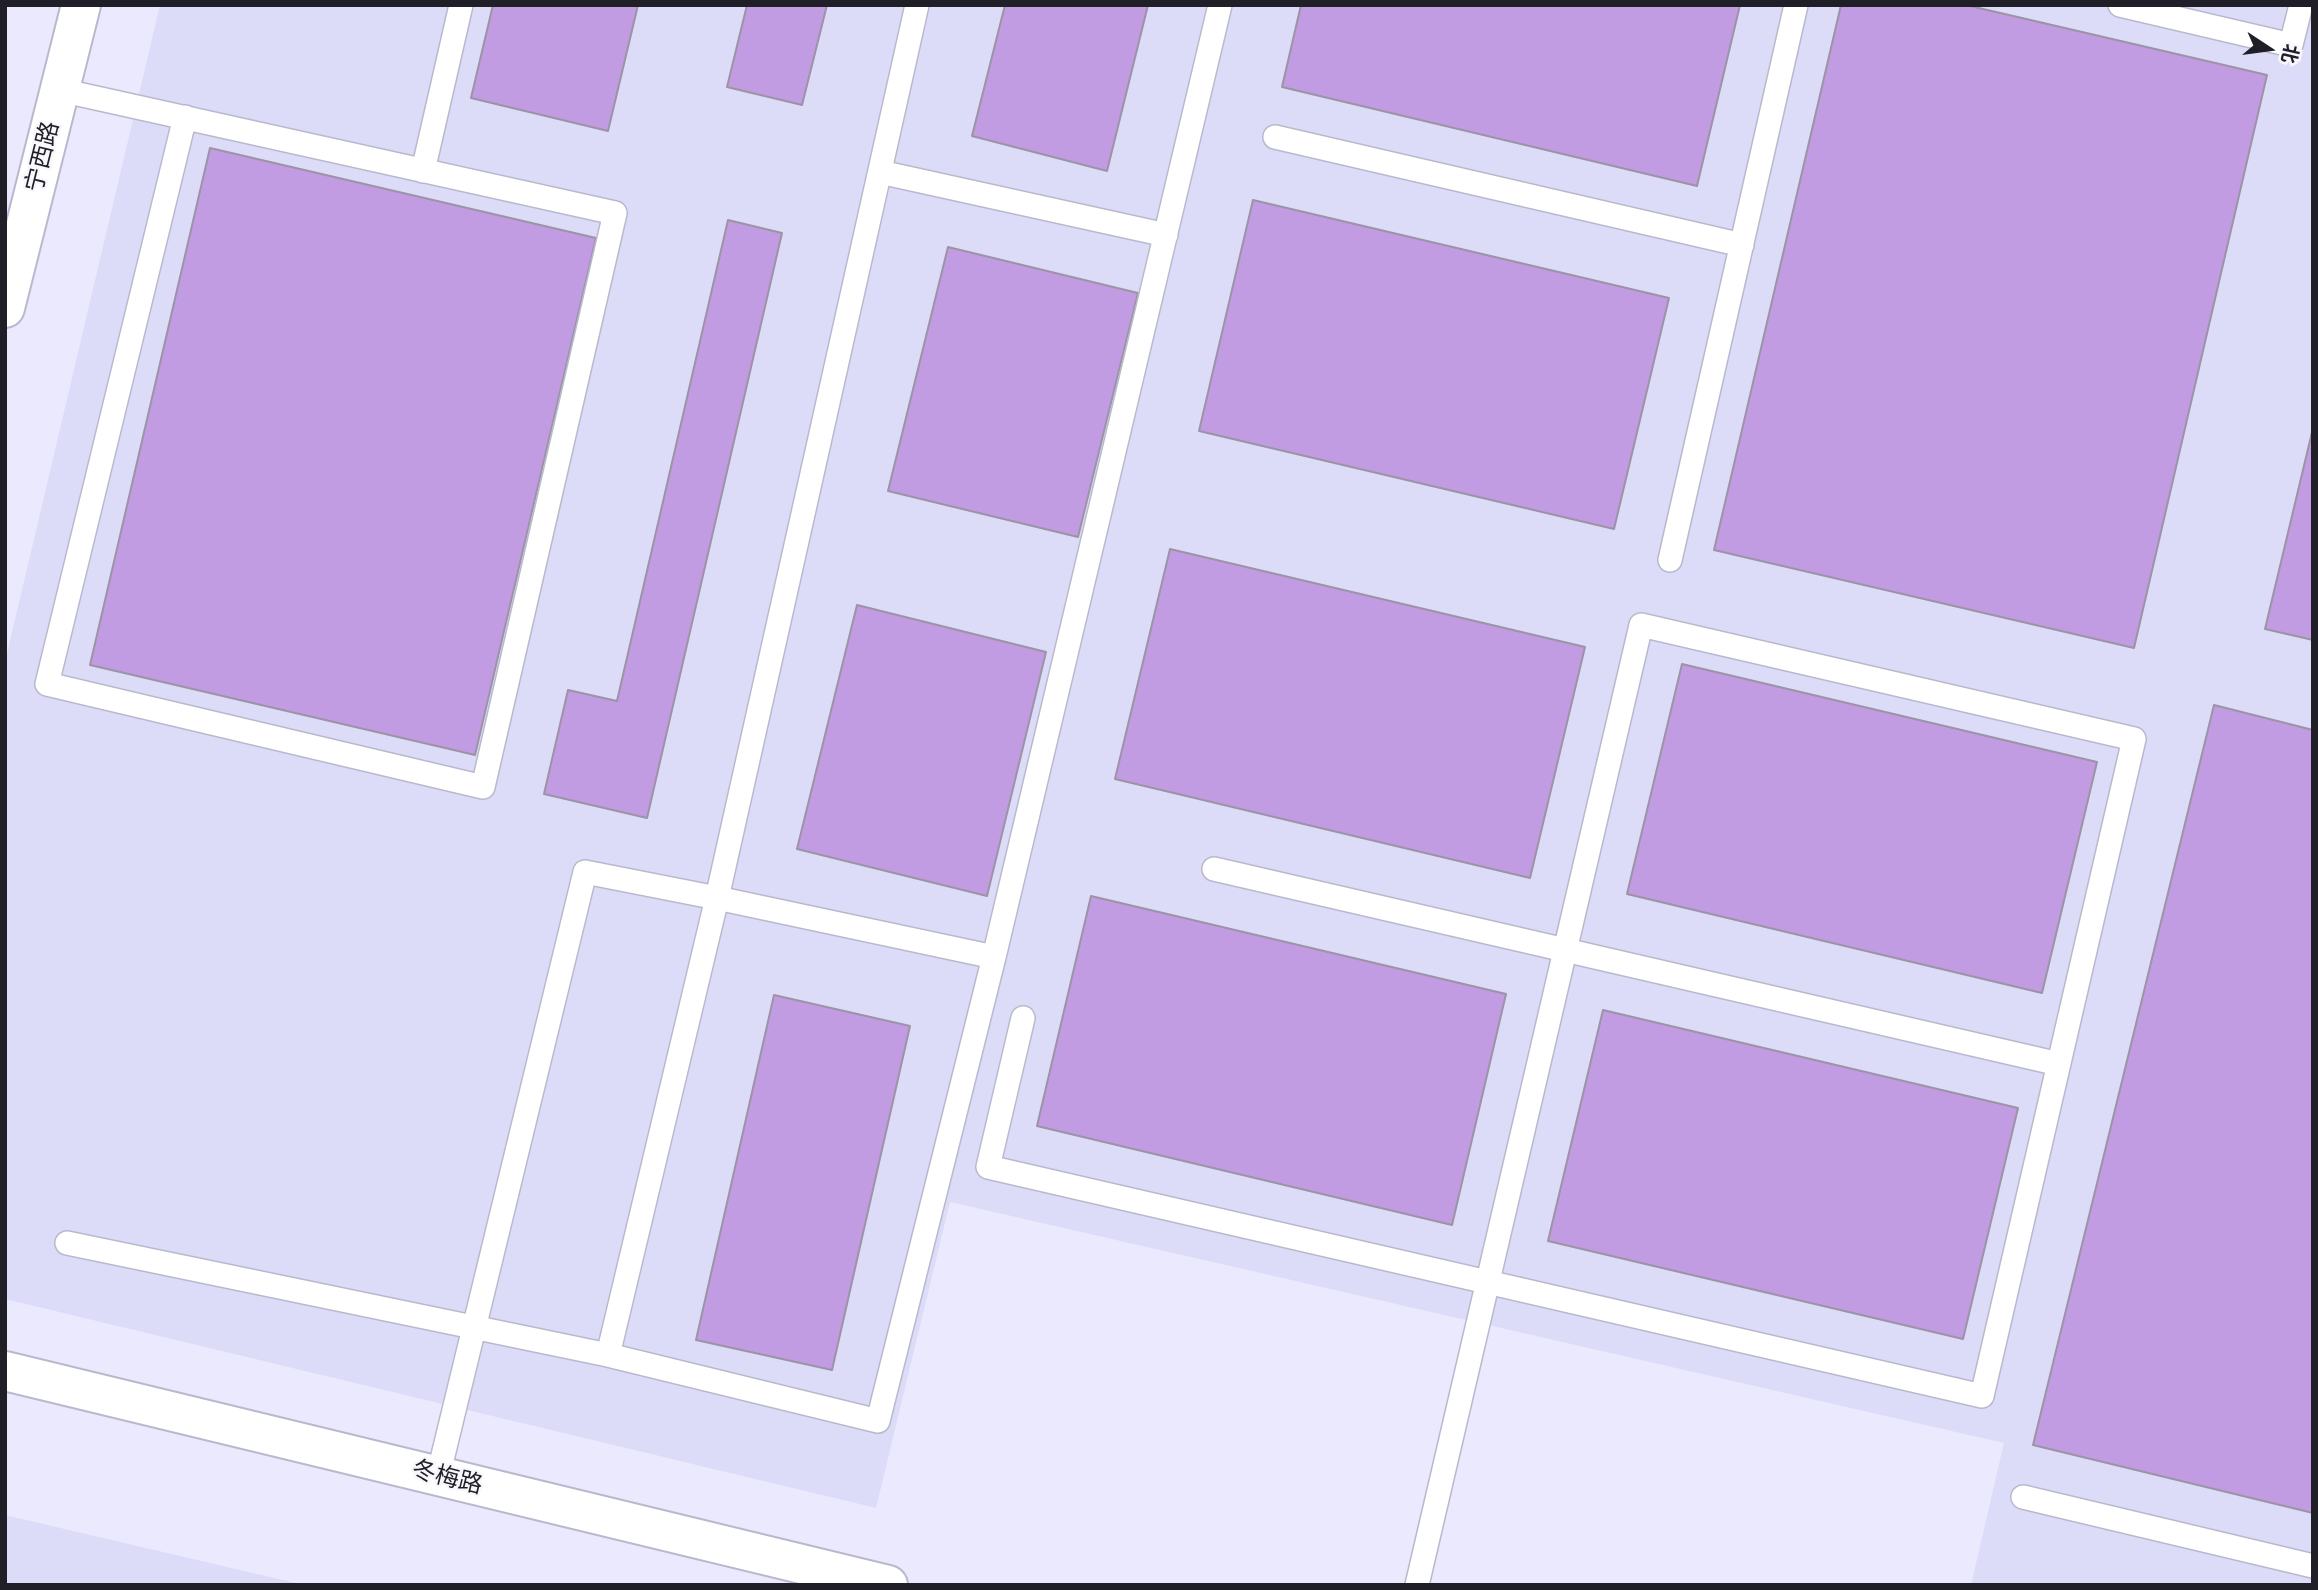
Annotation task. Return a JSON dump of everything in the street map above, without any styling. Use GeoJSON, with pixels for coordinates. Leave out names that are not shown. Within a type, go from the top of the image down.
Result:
{"type":"FeatureCollection","features":[{"type":"Feature","properties":{"kind":"street","name":"宁西路"},"geometry":{"type":"LineString","coordinates":[[5,308],[81,5]]}},
{"type":"Feature","properties":{"kind":"street","name":"冬梅路"},"geometry":{"type":"LineString","coordinates":[[5,1371],[888,1585]]}},
{"type":"Feature","properties":{"kind":"lane"},"geometry":{"type":"LineString","coordinates":[[423,171],[461,5]]}},
{"type":"Feature","properties":{"kind":"lane"},"geometry":{"type":"LineString","coordinates":[[608,1355],[717,898],[917,5]]}},
{"type":"Feature","properties":{"kind":"lane"},"geometry":{"type":"LineString","coordinates":[[67,1244],[608,1355],[878,1421],[995,957],[1220,5]]}},
{"type":"Feature","properties":{"kind":"lane"},"geometry":{"type":"LineString","coordinates":[[1670,560],[1796,5]]}},
{"type":"Feature","properties":{"kind":"lane"},"geometry":{"type":"LineString","coordinates":[[2120,5],[2291,45],[2301,5]]}},
{"type":"Feature","properties":{"kind":"lane"},"geometry":{"type":"LineString","coordinates":[[60,90],[185,117],[615,213],[484,787],[47,684],[185,117]]}},
{"type":"Feature","properties":{"kind":"lane"},"geometry":{"type":"LineString","coordinates":[[1275,137],[1742,245]]}},
{"type":"Feature","properties":{"kind":"lane"},"geometry":{"type":"LineString","coordinates":[[880,172],[1166,235]]}},
{"type":"Feature","properties":{"kind":"lane"},"geometry":{"type":"LineString","coordinates":[[1023,1018],[988,1167],[1487,1282],[1982,1396],[2134,739],[1641,625],[1487,1282],[1417,1585]]}},
{"type":"Feature","properties":{"kind":"lane"},"geometry":{"type":"LineString","coordinates":[[1214,869],[1566,948],[2059,1064]]}},
{"type":"Feature","properties":{"kind":"lane"},"geometry":{"type":"LineString","coordinates":[[438,1476],[585,872],[995,957]]}},
{"type":"Feature","properties":{"kind":"lane"},"geometry":{"type":"LineString","coordinates":[[2023,1497],[2313,1566]]}},
{"type":"Feature","properties":{"kind":"shaded area"},"geometry":{"type":"Polygon","coordinates":[[[160,5],[2313,5],[2313,1585],[1971,1585],[2004,1443],[950,1202],[876,1508],[5,1299],[5,662],[160,5]]]}},
{"type":"Feature","properties":{"kind":"shaded area"},"geometry":{"type":"Polygon","coordinates":[[[5,1515],[304,1585],[5,1585],[5,1515]]]}},
{"type":"Feature","properties":{"kind":"building"},"geometry":{"type":"Polygon","coordinates":[[[493,5],[638,5],[608,131],[471,98],[493,5]]]}},
{"type":"Feature","properties":{"kind":"building"},"geometry":{"type":"Polygon","coordinates":[[[747,5],[827,5],[802,105],[727,87],[747,5]]]}},
{"type":"Feature","properties":{"kind":"building"},"geometry":{"type":"Polygon","coordinates":[[[1005,5],[1148,5],[1107,171],[972,136],[1005,5]]]}},
{"type":"Feature","properties":{"kind":"building"},"geometry":{"type":"Polygon","coordinates":[[[1301,5],[1740,5],[1697,186],[1282,87],[1301,5]]]}},
{"type":"Feature","properties":{"kind":"building"},"geometry":{"type":"Polygon","coordinates":[[[1841,5],[1966,5],[2267,75],[2134,648],[1714,550],[1841,5]]]}},
{"type":"Feature","properties":{"kind":"building"},"geometry":{"type":"Polygon","coordinates":[[[210,148],[596,238],[475,755],[90,665],[210,148]]]}},
{"type":"Feature","properties":{"kind":"building"},"geometry":{"type":"Polygon","coordinates":[[[1253,200],[1669,298],[1614,529],[1199,431],[1253,200]]]}},
{"type":"Feature","properties":{"kind":"building"},"geometry":{"type":"Polygon","coordinates":[[[728,220],[782,233],[647,818],[544,794],[568,690],[617,701],[728,220]]]}},
{"type":"Feature","properties":{"kind":"building"},"geometry":{"type":"Polygon","coordinates":[[[948,247],[1138,293],[1078,537],[888,491],[948,247]]]}},
{"type":"Feature","properties":{"kind":"building"},"geometry":{"type":"Polygon","coordinates":[[[2313,428],[2313,640],[2265,629],[2313,428]]]}},
{"type":"Feature","properties":{"kind":"building"},"geometry":{"type":"Polygon","coordinates":[[[1170,549],[1585,647],[1530,878],[1115,779],[1170,549]]]}},
{"type":"Feature","properties":{"kind":"building"},"geometry":{"type":"Polygon","coordinates":[[[857,605],[1046,652],[987,896],[797,849],[857,605]]]}},
{"type":"Feature","properties":{"kind":"building"},"geometry":{"type":"Polygon","coordinates":[[[1682,664],[2097,762],[2042,993],[1627,894],[1682,664]]]}},
{"type":"Feature","properties":{"kind":"building"},"geometry":{"type":"Polygon","coordinates":[[[2214,705],[2313,730],[2313,1513],[2033,1445],[2214,705]]]}},
{"type":"Feature","properties":{"kind":"building"},"geometry":{"type":"Polygon","coordinates":[[[1091,896],[1506,994],[1452,1225],[1037,1126],[1091,896]]]}},
{"type":"Feature","properties":{"kind":"building"},"geometry":{"type":"Polygon","coordinates":[[[774,995],[910,1026],[832,1370],[696,1340],[774,995]]]}},
{"type":"Feature","properties":{"kind":"building"},"geometry":{"type":"Polygon","coordinates":[[[1603,1010],[2018,1108],[1963,1339],[1548,1241],[1603,1010]]]}}]}
